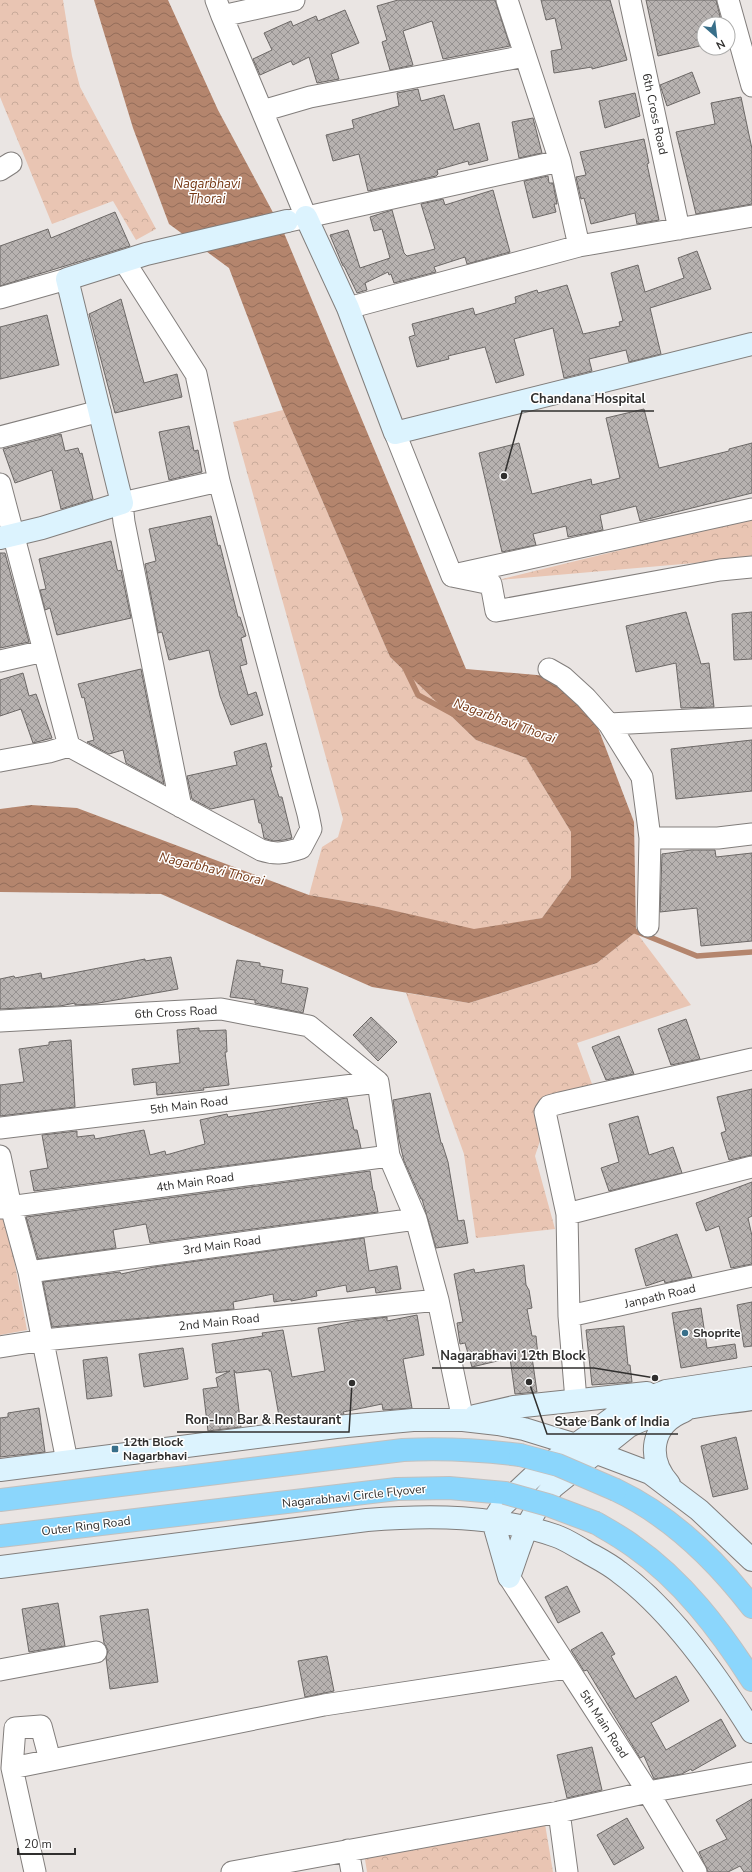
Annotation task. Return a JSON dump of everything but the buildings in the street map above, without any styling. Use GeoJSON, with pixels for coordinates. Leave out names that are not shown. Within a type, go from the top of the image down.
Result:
{"type":"FeatureCollection","features":[{"type":"Feature","properties":{"kind":"highway"},"geometry":{"type":"LineString","coordinates":[[0,1500],[403,1450],[437,1448],[476,1449],[520,1455],[558,1465],[635,1499],[674,1526],[706,1555],[736,1586],[752,1607]]}},
{"type":"Feature","properties":{"kind":"highway","name":"Nagarabhavi Circle Flyover"},"geometry":{"type":"LineString","coordinates":[[171,1516],[397,1489],[448,1488],[505,1493],[548,1505],[596,1523],[633,1546],[664,1572],[692,1599],[721,1634],[752,1680]]}},
{"type":"Feature","properties":{"kind":"highway","name":"Outer Ring Road"},"geometry":{"type":"LineString","coordinates":[[0,1536],[171,1516]]}},
{"type":"Feature","properties":{"kind":"street"},"geometry":{"type":"LineString","coordinates":[[294,0],[219,8],[262,111],[297,219],[348,308],[395,433],[452,576]]}},
{"type":"Feature","properties":{"kind":"street"},"geometry":{"type":"LineString","coordinates":[[507,0],[560,161],[579,246]]}},
{"type":"Feature","properties":{"kind":"street","name":"6th Cross Road"},"geometry":{"type":"LineString","coordinates":[[630,0],[679,229]]}},
{"type":"Feature","properties":{"kind":"street"},"geometry":{"type":"LineString","coordinates":[[728,0],[744,26],[752,86]]}},
{"type":"Feature","properties":{"kind":"street"},"geometry":{"type":"LineString","coordinates":[[262,111],[310,97],[525,56]]}},
{"type":"Feature","properties":{"kind":"street"},"geometry":{"type":"LineString","coordinates":[[0,298],[146,254],[560,161]]}},
{"type":"Feature","properties":{"kind":"street"},"geometry":{"type":"LineString","coordinates":[[348,308],[579,246],[752,216]]}},
{"type":"Feature","properties":{"kind":"street"},"geometry":{"type":"LineString","coordinates":[[0,761],[49,752],[69,746],[261,850],[273,854],[281,854],[302,848],[311,829],[219,481],[196,374],[124,261]]}},
{"type":"Feature","properties":{"kind":"street"},"geometry":{"type":"LineString","coordinates":[[67,279],[122,503],[124,522],[181,807]]}},
{"type":"Feature","properties":{"kind":"street"},"geometry":{"type":"LineString","coordinates":[[395,433],[752,344]]}},
{"type":"Feature","properties":{"kind":"street"},"geometry":{"type":"LineString","coordinates":[[0,437],[100,412]]}},
{"type":"Feature","properties":{"kind":"street"},"geometry":{"type":"LineString","coordinates":[[7,537],[122,503],[219,481]]}},
{"type":"Feature","properties":{"kind":"street"},"geometry":{"type":"LineString","coordinates":[[0,484],[7,537],[44,651],[69,746]]}},
{"type":"Feature","properties":{"kind":"street"},"geometry":{"type":"LineString","coordinates":[[452,576],[752,509]]}},
{"type":"Feature","properties":{"kind":"street"},"geometry":{"type":"LineString","coordinates":[[452,576],[491,584],[496,611],[720,570],[752,567]]}},
{"type":"Feature","properties":{"kind":"street"},"geometry":{"type":"LineString","coordinates":[[0,661],[44,651]]}},
{"type":"Feature","properties":{"kind":"street"},"geometry":{"type":"LineString","coordinates":[[549,670],[563,677],[586,698],[609,724],[642,777],[650,838],[648,926]]}},
{"type":"Feature","properties":{"kind":"street"},"geometry":{"type":"LineString","coordinates":[[609,724],[752,717]]}},
{"type":"Feature","properties":{"kind":"street"},"geometry":{"type":"LineString","coordinates":[[650,838],[718,838],[752,834]]}},
{"type":"Feature","properties":{"kind":"street","name":"6th Cross Road"},"geometry":{"type":"LineString","coordinates":[[0,1021],[221,1009],[309,1026],[378,1082]]}},
{"type":"Feature","properties":{"kind":"street"},"geometry":{"type":"LineString","coordinates":[[576,1400],[569,1316],[567,1214],[545,1112],[548,1104],[752,1058]]}},
{"type":"Feature","properties":{"kind":"street"},"geometry":{"type":"LineString","coordinates":[[378,1082],[389,1156],[416,1219],[438,1300],[463,1420]]}},
{"type":"Feature","properties":{"kind":"street","name":"5th Main Road"},"geometry":{"type":"LineString","coordinates":[[0,1128],[378,1082]]}},
{"type":"Feature","properties":{"kind":"street"},"geometry":{"type":"LineString","coordinates":[[0,1156],[5,1208],[29,1272],[44,1340],[67,1461]]}},
{"type":"Feature","properties":{"kind":"street","name":"4th Main Road"},"geometry":{"type":"LineString","coordinates":[[5,1208],[389,1156]]}},
{"type":"Feature","properties":{"kind":"street"},"geometry":{"type":"LineString","coordinates":[[567,1214],[752,1167]]}},
{"type":"Feature","properties":{"kind":"street","name":"3rd Main Road"},"geometry":{"type":"LineString","coordinates":[[29,1272],[416,1219]]}},
{"type":"Feature","properties":{"kind":"street","name":"Janpath Road"},"geometry":{"type":"LineString","coordinates":[[569,1316],[752,1276]]}},
{"type":"Feature","properties":{"kind":"street","name":"2nd Main Road"},"geometry":{"type":"LineString","coordinates":[[0,1347],[44,1340],[438,1300]]}},
{"type":"Feature","properties":{"kind":"street"},"geometry":{"type":"LineString","coordinates":[[463,1420],[514,1407],[666,1391],[752,1378]]}},
{"type":"Feature","properties":{"kind":"street"},"geometry":{"type":"LineString","coordinates":[[509,1577],[493,1521],[503,1505],[558,1457],[632,1404],[666,1391]]}},
{"type":"Feature","properties":{"kind":"street"},"geometry":{"type":"LineString","coordinates":[[509,1577],[532,1514],[553,1487],[629,1426],[642,1420],[691,1408],[752,1399]]}},
{"type":"Feature","properties":{"kind":"street"},"geometry":{"type":"LineString","coordinates":[[691,1408],[674,1416],[668,1421],[656,1440],[654,1455],[656,1465],[665,1479],[675,1490],[727,1534],[752,1560]]}},
{"type":"Feature","properties":{"kind":"street"},"geometry":{"type":"LineString","coordinates":[[0,1470],[336,1427],[413,1420],[463,1420],[524,1429],[576,1445],[650,1474],[675,1490]]}},
{"type":"Feature","properties":{"kind":"street"},"geometry":{"type":"LineString","coordinates":[[0,1567],[367,1520],[412,1516],[454,1517],[493,1521],[526,1528],[557,1536],[588,1553],[619,1571],[651,1598],[679,1630],[712,1673],[752,1732]]}},
{"type":"Feature","properties":{"kind":"street","name":"5th Main Road"},"geometry":{"type":"LineString","coordinates":[[509,1577],[648,1792],[696,1872]]}},
{"type":"Feature","properties":{"kind":"street"},"geometry":{"type":"LineString","coordinates":[[0,1670],[96,1652]]}},
{"type":"Feature","properties":{"kind":"street"},"geometry":{"type":"LineString","coordinates":[[12,1768],[324,1705],[567,1668]]}},
{"type":"Feature","properties":{"kind":"street"},"geometry":{"type":"LineString","coordinates":[[35,1872],[12,1768],[15,1728],[41,1726],[50,1760]]}},
{"type":"Feature","properties":{"kind":"street"},"geometry":{"type":"LineString","coordinates":[[232,1872],[559,1812],[648,1792],[752,1773]]}},
{"type":"Feature","properties":{"kind":"street"},"geometry":{"type":"LineString","coordinates":[[559,1812],[567,1872]]}},
{"type":"Feature","properties":{"kind":"street"},"geometry":{"type":"LineString","coordinates":[[348,1850],[352,1872]]}},
{"type":"Feature","properties":{"kind":"green space"},"geometry":{"type":"Polygon","coordinates":[[[0,0],[63,0],[72,56],[80,87],[156,229],[136,240],[113,201],[52,224],[0,97],[0,0]]]}},
{"type":"Feature","properties":{"kind":"green space"},"geometry":{"type":"Polygon","coordinates":[[[283,410],[390,657],[476,740],[526,758],[571,832],[571,878],[542,918],[474,930],[374,906],[309,895],[322,847],[338,837],[343,819],[233,422],[283,410]]]}},
{"type":"Feature","properties":{"kind":"green space"},"geometry":{"type":"Polygon","coordinates":[[[752,518],[752,558],[498,580],[752,518]]]}},
{"type":"Feature","properties":{"kind":"green space"},"geometry":{"type":"Polygon","coordinates":[[[636,932],[691,1005],[577,1043],[592,1084],[553,1101],[535,1156],[555,1229],[476,1238],[464,1154],[406,993],[469,1003],[597,963],[636,932]]]}},
{"type":"Feature","properties":{"kind":"green space"},"geometry":{"type":"Polygon","coordinates":[[[6,1216],[27,1330],[0,1335],[0,1217],[6,1216]]]}},
{"type":"Feature","properties":{"kind":"green space"},"geometry":{"type":"Polygon","coordinates":[[[545,1824],[553,1872],[367,1872],[364,1853],[545,1824]]]}},
{"type":"Feature","properties":{"kind":"water","name":"Nagarbhavi Thorai"},"geometry":{"type":"Polygon","coordinates":[[[94,0],[168,0],[218,110],[284,233],[466,669],[548,676],[595,720],[634,822],[636,932],[597,963],[469,1003],[372,987],[161,894],[0,892],[0,809],[31,805],[77,808],[309,895],[374,906],[474,929],[542,918],[571,878],[571,832],[526,758],[476,740],[390,657],[283,410],[229,268],[169,224],[133,128],[94,0]]]}},
{"type":"Feature","properties":{"kind":"waterway","name":"Nagarbhavi Thorai"},"geometry":{"type":"LineString","coordinates":[[405,668],[418,695],[453,714]]}},
{"type":"Feature","properties":{"kind":"waterway"},"geometry":{"type":"LineString","coordinates":[[630,929],[697,956],[752,952]]}},
{"type":"Feature","properties":{"kind":"place","name":"Chandana Hospital"},"geometry":{"type":"Point","coordinates":[504,476]}},
{"type":"Feature","properties":{"kind":"place","name":"Shoprite"},"geometry":{"type":"Point","coordinates":[685,1333]}},
{"type":"Feature","properties":{"kind":"place","name":"Nagarabhavi 12th Block"},"geometry":{"type":"Point","coordinates":[655,1378]}},
{"type":"Feature","properties":{"kind":"place","name":"State Bank of India"},"geometry":{"type":"Point","coordinates":[529,1382]}},
{"type":"Feature","properties":{"kind":"place","name":"Ron-Inn Bar & Restaurant"},"geometry":{"type":"Point","coordinates":[352,1383]}},
{"type":"Feature","properties":{"kind":"place","name":"12th Block Nagarbhavi"},"geometry":{"type":"Point","coordinates":[115,1449]}}]}
